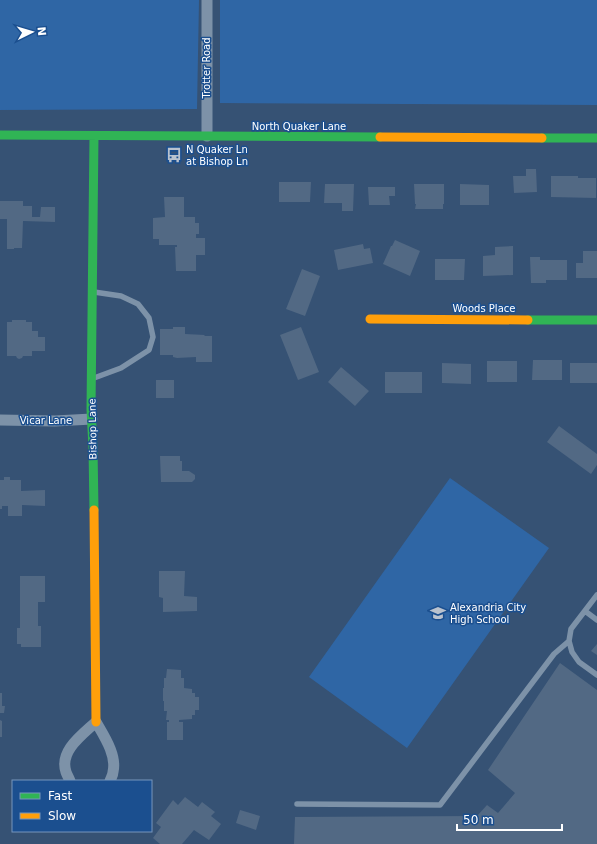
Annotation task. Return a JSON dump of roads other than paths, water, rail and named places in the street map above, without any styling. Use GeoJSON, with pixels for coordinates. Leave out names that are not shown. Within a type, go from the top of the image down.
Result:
{"type":"FeatureCollection","features":[{"type":"Feature","properties":{"kind":"street","name":"Trotter Road"},"geometry":{"type":"LineString","coordinates":[[207,0],[207,136]]}},
{"type":"Feature","properties":{"kind":"street","name":"North Quaker Lane"},"geometry":{"type":"LineString","coordinates":[[0,135],[597,138]]}},
{"type":"Feature","properties":{"kind":"street","name":"Bishop Lane"},"geometry":{"type":"LineString","coordinates":[[94,136],[92,419],[96,722],[113,755],[114,771],[110,780]]}},
{"type":"Feature","properties":{"kind":"street","name":"Woods Place"},"geometry":{"type":"LineString","coordinates":[[370,319],[597,320]]}},
{"type":"Feature","properties":{"kind":"street","name":"Vicar Lane"},"geometry":{"type":"LineString","coordinates":[[0,420],[92,419]]}},
{"type":"Feature","properties":{"kind":"street"},"geometry":{"type":"LineString","coordinates":[[70,780],[66,772],[65,764],[67,754],[71,746],[96,722]]}},
{"type":"Feature","properties":{"kind":"lane"},"geometry":{"type":"LineString","coordinates":[[92,292],[121,296],[138,304],[149,318],[153,337],[149,350],[136,359],[121,368],[92,378]]}},
{"type":"Feature","properties":{"kind":"lane"},"geometry":{"type":"LineString","coordinates":[[597,595],[571,629],[569,641],[572,652],[579,662],[597,675]]}},
{"type":"Feature","properties":{"kind":"lane"},"geometry":{"type":"LineString","coordinates":[[585,611],[597,620]]}},
{"type":"Feature","properties":{"kind":"lane"},"geometry":{"type":"LineString","coordinates":[[297,804],[440,805],[554,654],[569,641]]}},
{"type":"Feature","properties":{"kind":"place","name":"N Quaker Ln at Bishop Ln"},"geometry":{"type":"Point","coordinates":[174,155]}},
{"type":"Feature","properties":{"kind":"place","name":"Alexandria City High School"},"geometry":{"type":"Point","coordinates":[438,613]}}]}
